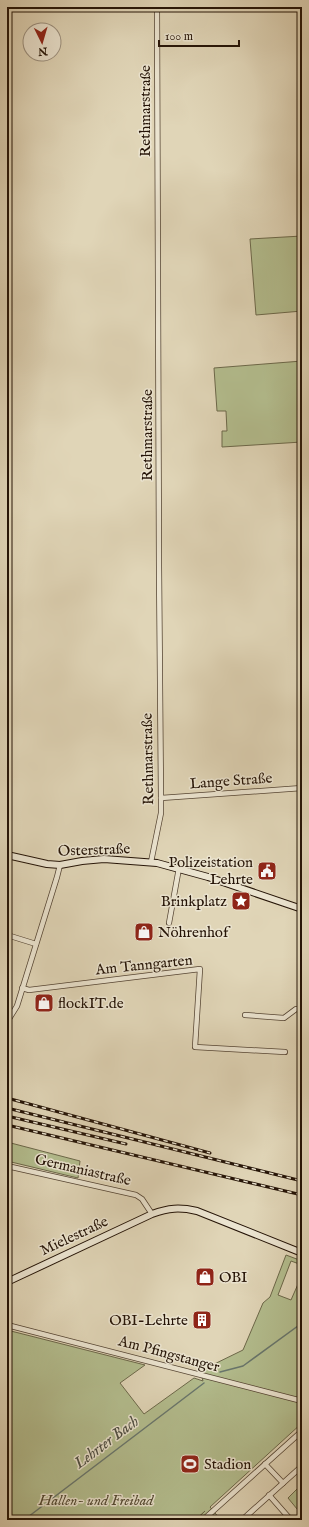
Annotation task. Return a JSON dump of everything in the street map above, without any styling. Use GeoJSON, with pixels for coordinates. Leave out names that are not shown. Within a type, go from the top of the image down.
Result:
{"type":"FeatureCollection","features":[{"type":"Feature","properties":{"kind":"street","name":"Rethmarstraße"},"geometry":{"type":"LineString","coordinates":[[151,862],[161,813],[157,7]]}},
{"type":"Feature","properties":{"kind":"street","name":"Lange Straße"},"geometry":{"type":"LineString","coordinates":[[161,798],[302,788]]}},
{"type":"Feature","properties":{"kind":"street","name":"Osterstraße"},"geometry":{"type":"LineString","coordinates":[[7,855],[47,864],[60,865],[82,861],[104,860],[151,862],[179,868],[208,877],[302,909]]}},
{"type":"Feature","properties":{"kind":"street"},"geometry":{"type":"LineString","coordinates":[[7,1022],[17,1006],[60,865]]}},
{"type":"Feature","properties":{"kind":"street"},"geometry":{"type":"LineString","coordinates":[[169,923],[179,868]]}},
{"type":"Feature","properties":{"kind":"street"},"geometry":{"type":"LineString","coordinates":[[7,936],[36,944]]}},
{"type":"Feature","properties":{"kind":"street","name":"Am Tanngarten"},"geometry":{"type":"LineString","coordinates":[[22,988],[29,990],[200,969],[195,1047],[285,1052]]}},
{"type":"Feature","properties":{"kind":"street"},"geometry":{"type":"LineString","coordinates":[[245,1015],[284,1018],[296,1009],[302,1009]]}},
{"type":"Feature","properties":{"kind":"street","name":"Germaniastraße"},"geometry":{"type":"LineString","coordinates":[[7,1166],[136,1195],[142,1199],[152,1214]]}},
{"type":"Feature","properties":{"kind":"street"},"geometry":{"type":"LineString","coordinates":[[152,1214],[169,1208],[184,1208],[197,1211],[302,1253]]}},
{"type":"Feature","properties":{"kind":"street","name":"Mielestraße"},"geometry":{"type":"LineString","coordinates":[[7,1282],[152,1214]]}},
{"type":"Feature","properties":{"kind":"street","name":"Am Pfingstanger"},"geometry":{"type":"LineString","coordinates":[[7,1324],[302,1402]]}},
{"type":"Feature","properties":{"kind":"street"},"geometry":{"type":"LineString","coordinates":[[203,1520],[266,1466],[302,1431]]}},
{"type":"Feature","properties":{"kind":"street"},"geometry":{"type":"LineString","coordinates":[[266,1466],[283,1482]]}},
{"type":"Feature","properties":{"kind":"street"},"geometry":{"type":"LineString","coordinates":[[242,1520],[302,1466]]}},
{"type":"Feature","properties":{"kind":"street"},"geometry":{"type":"LineString","coordinates":[[269,1495],[291,1520]]}},
{"type":"Feature","properties":{"kind":"green space"},"geometry":{"type":"Polygon","coordinates":[[[302,236],[302,311],[256,315],[250,239],[302,236]]]}},
{"type":"Feature","properties":{"kind":"green space"},"geometry":{"type":"Polygon","coordinates":[[[302,361],[302,442],[222,447],[222,431],[227,431],[226,411],[217,411],[214,368],[302,361]]]}},
{"type":"Feature","properties":{"kind":"green space"},"geometry":{"type":"Polygon","coordinates":[[[7,1142],[80,1161],[78,1178],[7,1161],[7,1142]]]}},
{"type":"Feature","properties":{"kind":"green space","name":"Hallen- und Freibad"},"geometry":{"type":"Polygon","coordinates":[[[286,1255],[302,1261],[302,1265],[291,1261],[278,1295],[291,1300],[302,1275],[302,1423],[210,1507],[221,1520],[196,1520],[205,1511],[195,1520],[7,1520],[7,1330],[145,1365],[120,1383],[144,1414],[194,1378],[203,1381],[200,1371],[243,1350],[263,1303],[270,1297],[286,1255]]]}},
{"type":"Feature","properties":{"kind":"green space"},"geometry":{"type":"Polygon","coordinates":[[[302,1484],[302,1515],[288,1498],[302,1484]]]}},
{"type":"Feature","properties":{"kind":"waterway","name":"Lehrter Bach"},"geometry":{"type":"LineString","coordinates":[[220,1372],[243,1366],[302,1323]]}},
{"type":"Feature","properties":{"kind":"waterway","name":"Lehrter Bach"},"geometry":{"type":"LineString","coordinates":[[24,1520],[204,1383]]}},
{"type":"Feature","properties":{"kind":"railway"},"geometry":{"type":"LineString","coordinates":[[7,1098],[210,1153]]}},
{"type":"Feature","properties":{"kind":"railway"},"geometry":{"type":"LineString","coordinates":[[7,1108],[302,1181]]}},
{"type":"Feature","properties":{"kind":"railway"},"geometry":{"type":"LineString","coordinates":[[7,1116],[126,1144]]}},
{"type":"Feature","properties":{"kind":"railway"},"geometry":{"type":"LineString","coordinates":[[7,1125],[302,1195]]}},
{"type":"Feature","properties":{"kind":"place","name":"Polizeistation Lehrte"},"geometry":{"type":"Point","coordinates":[267,871]}},
{"type":"Feature","properties":{"kind":"place","name":"Brinkplatz"},"geometry":{"type":"Point","coordinates":[241,901]}},
{"type":"Feature","properties":{"kind":"place","name":"Nöhrenhof"},"geometry":{"type":"Point","coordinates":[144,932]}},
{"type":"Feature","properties":{"kind":"place","name":"flockIT.de"},"geometry":{"type":"Point","coordinates":[44,1003]}},
{"type":"Feature","properties":{"kind":"place","name":"OBI"},"geometry":{"type":"Point","coordinates":[205,1277]}},
{"type":"Feature","properties":{"kind":"place","name":"OBI-Lehrte"},"geometry":{"type":"Point","coordinates":[202,1320]}},
{"type":"Feature","properties":{"kind":"place","name":"Stadion"},"geometry":{"type":"Point","coordinates":[190,1464]}}]}
